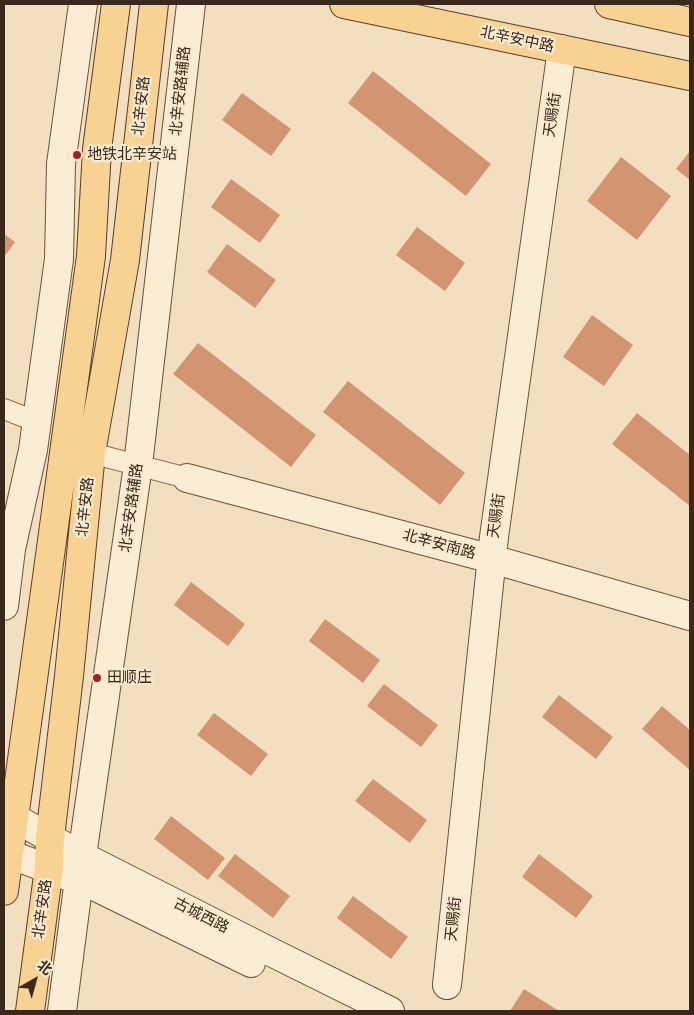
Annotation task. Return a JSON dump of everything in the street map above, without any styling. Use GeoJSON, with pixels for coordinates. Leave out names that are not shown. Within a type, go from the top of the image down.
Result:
{"type":"FeatureCollection","features":[{"type":"Feature","properties":{"kind":"main road","name":"北辛安路"},"geometry":{"type":"LineString","coordinates":[[4,891],[9,814],[91,256],[97,149],[116,4]]}},
{"type":"Feature","properties":{"kind":"main road","name":"北辛安路"},"geometry":{"type":"LineString","coordinates":[[30,1011],[49,868],[50,837],[92,453],[125,260],[154,4]]}},
{"type":"Feature","properties":{"kind":"main road","name":"北辛安中路"},"geometry":{"type":"LineString","coordinates":[[344,4],[690,76]]}},
{"type":"Feature","properties":{"kind":"main road"},"geometry":{"type":"LineString","coordinates":[[609,4],[690,22]]}},
{"type":"Feature","properties":{"kind":"street"},"geometry":{"type":"LineString","coordinates":[[4,606],[11,549],[33,450],[59,259],[61,164],[83,4]]}},
{"type":"Feature","properties":{"kind":"street","name":"北辛安路辅路"},"geometry":{"type":"LineString","coordinates":[[62,1011],[80,868],[138,465],[191,4]]}},
{"type":"Feature","properties":{"kind":"street","name":"天赐街"},"geometry":{"type":"LineString","coordinates":[[447,985],[492,559],[562,49]]}},
{"type":"Feature","properties":{"kind":"street"},"geometry":{"type":"LineString","coordinates":[[37,422],[82,324]]}},
{"type":"Feature","properties":{"kind":"street"},"geometry":{"type":"LineString","coordinates":[[4,409],[37,422]]}},
{"type":"Feature","properties":{"kind":"street"},"geometry":{"type":"LineString","coordinates":[[92,453],[187,478]]}},
{"type":"Feature","properties":{"kind":"street","name":"北辛安南路"},"geometry":{"type":"LineString","coordinates":[[187,478],[492,559],[690,616]]}},
{"type":"Feature","properties":{"kind":"street","name":"古城西路"},"geometry":{"type":"LineString","coordinates":[[9,814],[50,837],[96,887],[349,1011]]}},
{"type":"Feature","properties":{"kind":"street","name":"古城西路"},"geometry":{"type":"LineString","coordinates":[[6,853],[49,868],[80,868],[267,950],[390,1011]]}},
{"type":"Feature","properties":{"kind":"building"},"geometry":{"type":"Polygon","coordinates":[[[373,71],[491,164],[466,196],[348,103],[373,71]]]}},
{"type":"Feature","properties":{"kind":"building"},"geometry":{"type":"Polygon","coordinates":[[[242,93],[291,129],[271,156],[222,120],[242,93]]]}},
{"type":"Feature","properties":{"kind":"building"},"geometry":{"type":"Polygon","coordinates":[[[690,151],[690,180],[676,169],[690,151]]]}},
{"type":"Feature","properties":{"kind":"building"},"geometry":{"type":"Polygon","coordinates":[[[621,157],[671,196],[637,240],[587,201],[621,157]]]}},
{"type":"Feature","properties":{"kind":"building"},"geometry":{"type":"Polygon","coordinates":[[[231,179],[280,215],[260,243],[211,207],[231,179]]]}},
{"type":"Feature","properties":{"kind":"building"},"geometry":{"type":"Polygon","coordinates":[[[417,227],[465,263],[445,291],[396,255],[417,227]]]}},
{"type":"Feature","properties":{"kind":"building"},"geometry":{"type":"Polygon","coordinates":[[[4,234],[15,242],[4,257],[4,234]]]}},
{"type":"Feature","properties":{"kind":"building"},"geometry":{"type":"Polygon","coordinates":[[[227,244],[276,280],[255,308],[207,272],[227,244]]]}},
{"type":"Feature","properties":{"kind":"building"},"geometry":{"type":"Polygon","coordinates":[[[592,315],[633,345],[604,386],[563,357],[592,315]]]}},
{"type":"Feature","properties":{"kind":"building"},"geometry":{"type":"Polygon","coordinates":[[[198,343],[316,435],[291,467],[173,374],[198,343]]]}},
{"type":"Feature","properties":{"kind":"building"},"geometry":{"type":"Polygon","coordinates":[[[348,381],[465,473],[440,505],[323,412],[348,381]]]}},
{"type":"Feature","properties":{"kind":"building"},"geometry":{"type":"Polygon","coordinates":[[[637,413],[690,455],[690,506],[612,444],[637,413]]]}},
{"type":"Feature","properties":{"kind":"building"},"geometry":{"type":"Polygon","coordinates":[[[191,582],[245,624],[228,646],[174,605],[191,582]]]}},
{"type":"Feature","properties":{"kind":"building"},"geometry":{"type":"Polygon","coordinates":[[[325,619],[380,660],[363,683],[309,641],[325,619]]]}},
{"type":"Feature","properties":{"kind":"building"},"geometry":{"type":"Polygon","coordinates":[[[384,684],[438,725],[421,747],[367,706],[384,684]]]}},
{"type":"Feature","properties":{"kind":"building"},"geometry":{"type":"Polygon","coordinates":[[[559,695],[613,737],[596,759],[542,717],[559,695]]]}},
{"type":"Feature","properties":{"kind":"building"},"geometry":{"type":"Polygon","coordinates":[[[662,706],[690,730],[690,770],[642,729],[662,706]]]}},
{"type":"Feature","properties":{"kind":"building"},"geometry":{"type":"Polygon","coordinates":[[[214,713],[268,754],[251,776],[197,735],[214,713]]]}},
{"type":"Feature","properties":{"kind":"building"},"geometry":{"type":"Polygon","coordinates":[[[373,779],[427,820],[410,843],[355,801],[373,779]]]}},
{"type":"Feature","properties":{"kind":"building"},"geometry":{"type":"Polygon","coordinates":[[[171,816],[225,858],[208,880],[154,839],[171,816]]]}},
{"type":"Feature","properties":{"kind":"building"},"geometry":{"type":"Polygon","coordinates":[[[235,854],[290,896],[273,918],[218,876],[235,854]]]}},
{"type":"Feature","properties":{"kind":"building"},"geometry":{"type":"Polygon","coordinates":[[[539,854],[593,896],[576,918],[522,877],[539,854]]]}},
{"type":"Feature","properties":{"kind":"building"},"geometry":{"type":"Polygon","coordinates":[[[353,896],[408,937],[391,959],[337,918],[353,896]]]}},
{"type":"Feature","properties":{"kind":"building"},"geometry":{"type":"Polygon","coordinates":[[[524,989],[559,1011],[510,1011],[524,989]]]}},
{"type":"Feature","properties":{"kind":"place","name":"地铁北辛安站"},"geometry":{"type":"Point","coordinates":[77,155]}},
{"type":"Feature","properties":{"kind":"place","name":"田顺庄"},"geometry":{"type":"Point","coordinates":[97,678]}}]}
